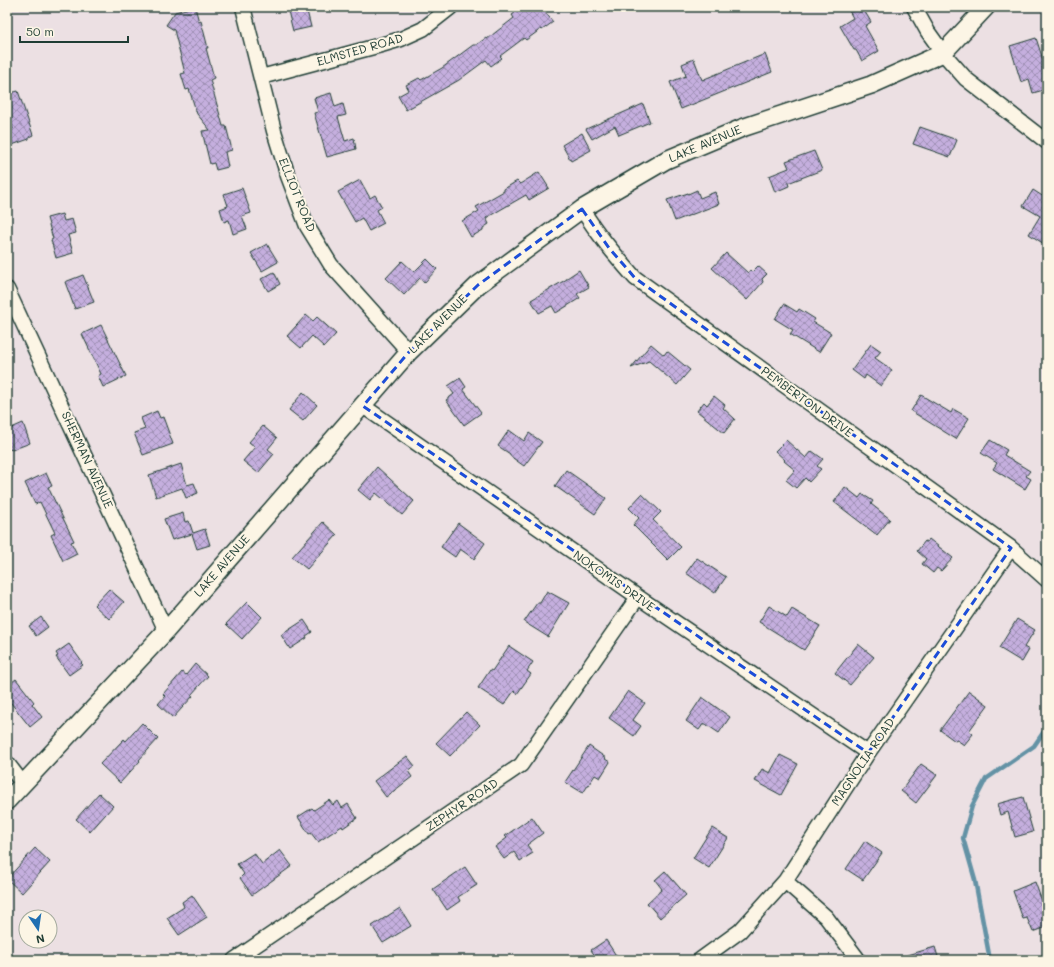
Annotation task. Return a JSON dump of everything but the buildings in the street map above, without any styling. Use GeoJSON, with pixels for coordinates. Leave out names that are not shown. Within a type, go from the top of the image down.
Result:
{"type":"FeatureCollection","features":[{"type":"Feature","properties":{"kind":"street","name":"ELLIOT ROAD"},"geometry":{"type":"LineString","coordinates":[[243,7],[274,131],[288,176],[307,226],[331,265],[409,352]]}},
{"type":"Feature","properties":{"kind":"street","name":"ELMSTED ROAD"},"geometry":{"type":"LineString","coordinates":[[261,77],[401,39],[423,29],[451,7]]}},
{"type":"Feature","properties":{"kind":"street"},"geometry":{"type":"LineString","coordinates":[[914,7],[928,32],[943,53],[966,79],[1047,142]]}},
{"type":"Feature","properties":{"kind":"street","name":"LAKE AVENUE"},"geometry":{"type":"LineString","coordinates":[[7,801],[166,631],[409,352],[478,285],[582,209],[666,160],[742,128],[871,85],[943,53],[986,7]]}},
{"type":"Feature","properties":{"kind":"street","name":"PEMBERTON DRIVE"},"geometry":{"type":"LineString","coordinates":[[582,209],[609,248],[635,278],[1011,548],[1047,580]]}},
{"type":"Feature","properties":{"kind":"street","name":"SHERMAN AVENUE"},"geometry":{"type":"LineString","coordinates":[[7,289],[166,631]]}},
{"type":"Feature","properties":{"kind":"street","name":"NOKOMIS DRIVE"},"geometry":{"type":"LineString","coordinates":[[363,406],[638,597],[868,753]]}},
{"type":"Feature","properties":{"kind":"street","name":"MAGNOLIA ROAD"},"geometry":{"type":"LineString","coordinates":[[700,960],[740,932],[785,881],[868,753],[1011,548]]}},
{"type":"Feature","properties":{"kind":"street","name":"ZEPHYR ROAD"},"geometry":{"type":"LineString","coordinates":[[234,960],[521,765],[638,597]]}},
{"type":"Feature","properties":{"kind":"street"},"geometry":{"type":"LineString","coordinates":[[7,763],[23,784]]}},
{"type":"Feature","properties":{"kind":"street"},"geometry":{"type":"LineString","coordinates":[[785,881],[826,917],[857,960]]}},
{"type":"Feature","properties":{"kind":"highlighted area"},"geometry":{"type":"Polygon","coordinates":[[[582,209],[609,248],[635,278],[1011,548],[868,753],[363,406],[409,352],[478,285],[582,209]]]}},
{"type":"Feature","properties":{"kind":"waterway"},"geometry":{"type":"LineString","coordinates":[[990,960],[975,880],[963,838],[972,806],[986,779],[1034,746],[1047,727]]}}]}
